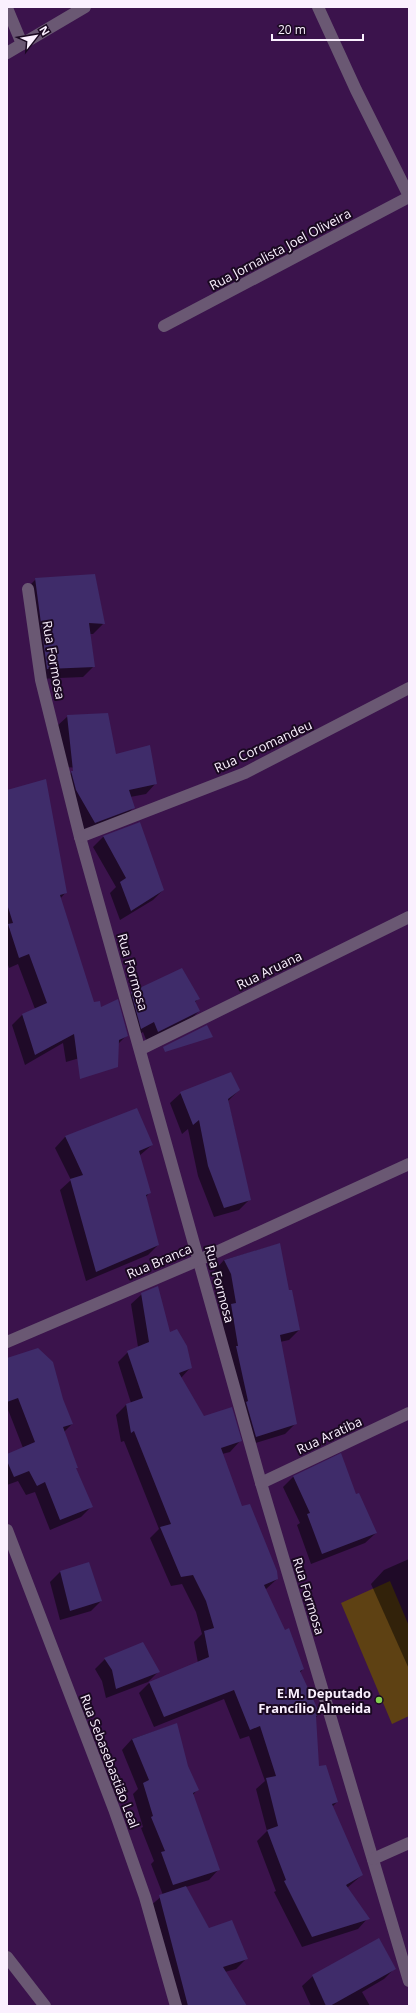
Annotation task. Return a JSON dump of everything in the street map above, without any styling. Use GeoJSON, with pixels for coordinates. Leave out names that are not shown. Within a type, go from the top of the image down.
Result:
{"type":"FeatureCollection","features":[{"type":"Feature","properties":{"kind":"street"},"geometry":{"type":"LineString","coordinates":[[7,53],[85,7]]}},
{"type":"Feature","properties":{"kind":"street"},"geometry":{"type":"LineString","coordinates":[[318,7],[356,90],[409,197]]}},
{"type":"Feature","properties":{"kind":"street"},"geometry":{"type":"LineString","coordinates":[[7,8],[22,44]]}},
{"type":"Feature","properties":{"kind":"street","name":"Rua Jornalista Joel Oliveira"},"geometry":{"type":"LineString","coordinates":[[164,326],[409,197]]}},
{"type":"Feature","properties":{"kind":"street","name":"Rua Formosa"},"geometry":{"type":"LineString","coordinates":[[28,589],[41,680],[80,837],[141,1049],[260,1483],[409,1981]]}},
{"type":"Feature","properties":{"kind":"street","name":"Rua Coromandeu"},"geometry":{"type":"LineString","coordinates":[[80,837],[245,773],[409,688]]}},
{"type":"Feature","properties":{"kind":"street","name":"Rua Aruana"},"geometry":{"type":"LineString","coordinates":[[141,1049],[409,916]]}},
{"type":"Feature","properties":{"kind":"street","name":"Rua Branca"},"geometry":{"type":"LineString","coordinates":[[7,1342],[199,1260],[409,1164]]}},
{"type":"Feature","properties":{"kind":"street","name":"Rua Aratiba"},"geometry":{"type":"LineString","coordinates":[[260,1483],[409,1413]]}},
{"type":"Feature","properties":{"kind":"street","name":"Rua Sebasebastião Leal"},"geometry":{"type":"LineString","coordinates":[[7,1530],[114,1809],[145,1897],[176,2006]]}},
{"type":"Feature","properties":{"kind":"street"},"geometry":{"type":"LineString","coordinates":[[373,1859],[409,1843]]}},
{"type":"Feature","properties":{"kind":"street"},"geometry":{"type":"LineString","coordinates":[[7,1957],[44,2006]]}},
{"type":"Feature","properties":{"kind":"shaded area"},"geometry":{"type":"Polygon","coordinates":[[[390,1581],[409,1626],[409,1716],[392,1724],[341,1603],[390,1581]]]}},
{"type":"Feature","properties":{"kind":"building"},"geometry":{"type":"Polygon","coordinates":[[[95,574],[105,624],[89,623],[95,667],[47,669],[35,578],[95,574]]]}},
{"type":"Feature","properties":{"kind":"building"},"geometry":{"type":"Polygon","coordinates":[[[108,713],[116,754],[150,745],[157,784],[129,790],[135,808],[95,823],[76,790],[71,771],[73,771],[67,715],[108,713]]]}},
{"type":"Feature","properties":{"kind":"building"},"geometry":{"type":"Polygon","coordinates":[[[46,779],[67,893],[60,895],[94,1002],[100,1001],[101,1007],[118,999],[128,1036],[119,1040],[118,1067],[80,1079],[74,1034],[35,1055],[22,1014],[47,1003],[29,954],[19,958],[8,924],[13,923],[7,904],[7,790],[46,779]]]}},
{"type":"Feature","properties":{"kind":"building"},"geometry":{"type":"Polygon","coordinates":[[[140,822],[164,890],[131,911],[120,882],[126,878],[103,836],[140,822]]]}},
{"type":"Feature","properties":{"kind":"building"},"geometry":{"type":"Polygon","coordinates":[[[182,968],[200,999],[195,1001],[200,1011],[158,1032],[154,1022],[141,1029],[131,992],[182,968]]]}},
{"type":"Feature","properties":{"kind":"building"},"geometry":{"type":"Polygon","coordinates":[[[207,1025],[213,1037],[165,1052],[163,1047],[207,1025]]]}},
{"type":"Feature","properties":{"kind":"building"},"geometry":{"type":"Polygon","coordinates":[[[231,1072],[240,1090],[228,1099],[251,1200],[224,1208],[208,1166],[199,1120],[193,1125],[180,1092],[231,1072]]]}},
{"type":"Feature","properties":{"kind":"building"},"geometry":{"type":"Polygon","coordinates":[[[137,1108],[153,1145],[139,1151],[151,1193],[146,1195],[159,1245],[96,1272],[70,1179],[83,1175],[65,1136],[137,1108]]]}},
{"type":"Feature","properties":{"kind":"building"},"geometry":{"type":"Polygon","coordinates":[[[280,1243],[289,1290],[292,1290],[300,1330],[280,1335],[297,1424],[256,1437],[246,1402],[248,1401],[236,1346],[238,1346],[231,1304],[236,1303],[231,1274],[224,1260],[280,1243]]]}},
{"type":"Feature","properties":{"kind":"building"},"geometry":{"type":"Polygon","coordinates":[[[158,1286],[170,1332],[177,1329],[187,1346],[192,1368],[179,1373],[204,1416],[232,1407],[242,1441],[221,1448],[242,1506],[250,1504],[277,1571],[278,1579],[264,1585],[285,1630],[289,1628],[304,1669],[300,1671],[320,1714],[316,1716],[319,1766],[326,1765],[338,1802],[332,1804],[363,1875],[346,1885],[370,1919],[312,1937],[284,1881],[286,1880],[267,1830],[278,1826],[266,1778],[276,1776],[260,1726],[250,1730],[234,1690],[164,1717],[149,1682],[209,1657],[204,1631],[214,1628],[206,1601],[193,1575],[181,1577],[160,1527],[171,1524],[134,1431],[131,1433],[126,1404],[143,1398],[127,1351],[149,1342],[141,1293],[158,1286]]]}},
{"type":"Feature","properties":{"kind":"building"},"geometry":{"type":"Polygon","coordinates":[[[38,1348],[53,1362],[63,1399],[73,1424],[63,1427],[78,1468],[76,1468],[93,1507],[60,1520],[45,1482],[37,1486],[29,1471],[14,1477],[7,1461],[7,1454],[35,1442],[18,1398],[7,1402],[7,1358],[38,1348]]]}},
{"type":"Feature","properties":{"kind":"building"},"geometry":{"type":"Polygon","coordinates":[[[341,1453],[356,1494],[359,1493],[377,1533],[322,1554],[307,1514],[310,1513],[293,1476],[341,1453]]]}},
{"type":"Feature","properties":{"kind":"building"},"geometry":{"type":"Polygon","coordinates":[[[89,1562],[102,1601],[70,1611],[60,1571],[89,1562]]]}},
{"type":"Feature","properties":{"kind":"building"},"geometry":{"type":"Polygon","coordinates":[[[143,1642],[160,1672],[116,1689],[112,1670],[104,1658],[143,1642]]]}},
{"type":"Feature","properties":{"kind":"building"},"geometry":{"type":"Polygon","coordinates":[[[177,1723],[188,1766],[199,1790],[193,1793],[220,1870],[173,1885],[161,1852],[165,1851],[151,1817],[153,1816],[143,1783],[149,1780],[132,1739],[177,1723]]]}},
{"type":"Feature","properties":{"kind":"building"},"geometry":{"type":"Polygon","coordinates":[[[186,1886],[209,1928],[232,1920],[248,1959],[223,1967],[247,2006],[188,2006],[159,1895],[186,1886]]]}},
{"type":"Feature","properties":{"kind":"building"},"geometry":{"type":"Polygon","coordinates":[[[379,1938],[396,1969],[330,2006],[326,2006],[312,1975],[379,1938]]]}},
{"type":"Feature","properties":{"kind":"place","name":"E.M. Deputado Francílio Almeida"},"geometry":{"type":"Point","coordinates":[379,1700]}}]}
